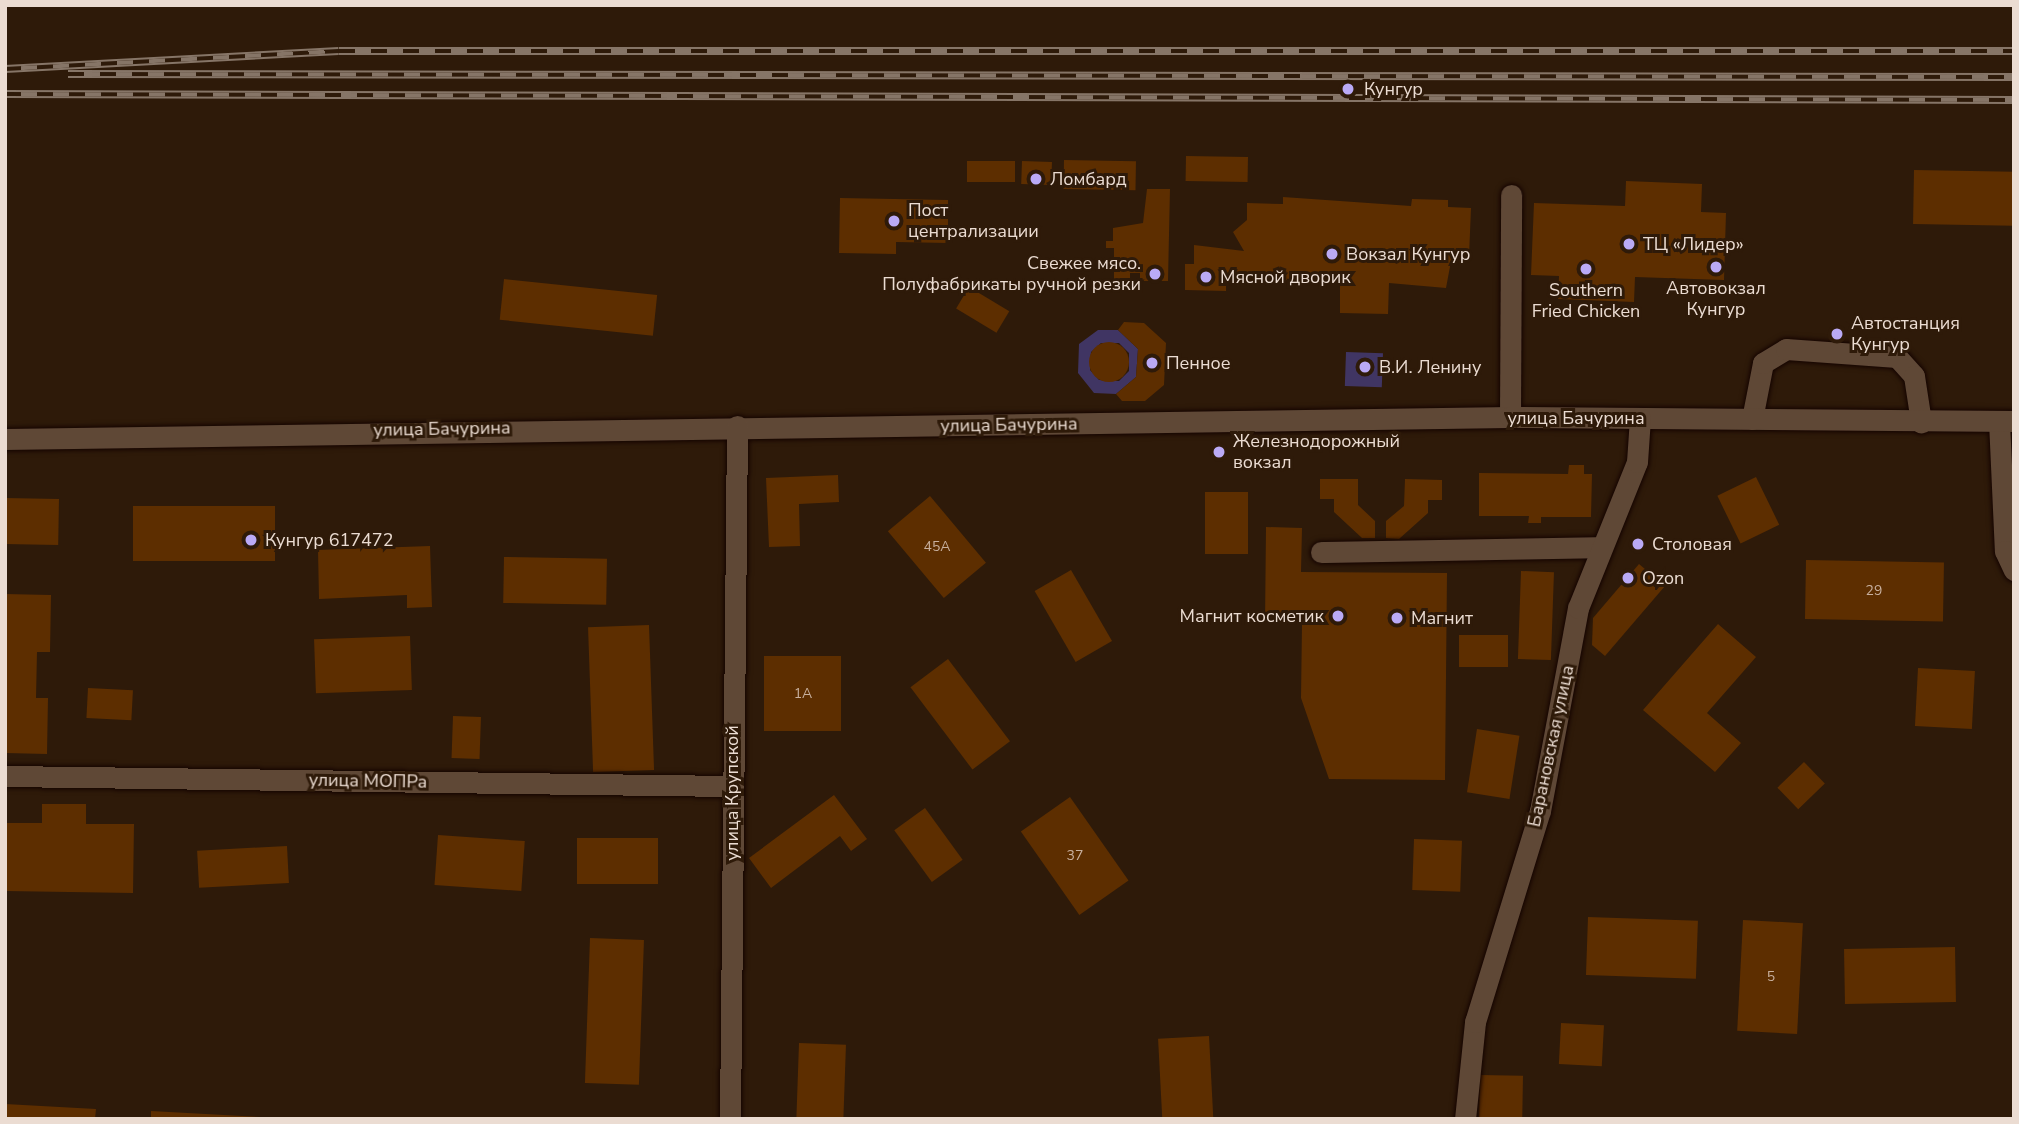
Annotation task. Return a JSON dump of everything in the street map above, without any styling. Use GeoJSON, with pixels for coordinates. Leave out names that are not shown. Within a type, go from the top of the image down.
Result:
{"type":"FeatureCollection","features":[{"type":"Feature","properties":{"kind":"street"},"geometry":{"type":"LineString","coordinates":[[1510,417],[1511,195]]}},
{"type":"Feature","properties":{"kind":"street"},"geometry":{"type":"LineString","coordinates":[[1752,419],[1763,363],[1786,349],[1897,357],[1914,376],[1920,422]]}},
{"type":"Feature","properties":{"kind":"street","name":"улица Бачурина"},"geometry":{"type":"LineString","coordinates":[[5,439],[737,426],[1510,417],[2006,421]]}},
{"type":"Feature","properties":{"kind":"street","name":"Барановская улица"},"geometry":{"type":"LineString","coordinates":[[1465,1119],[1475,1022],[1540,811],[1578,608],[1600,547],[1637,461],[1640,418]]}},
{"type":"Feature","properties":{"kind":"street"},"geometry":{"type":"LineString","coordinates":[[2006,421],[2005,551],[2014,570]]}},
{"type":"Feature","properties":{"kind":"street","name":"улица Крупской"},"geometry":{"type":"LineString","coordinates":[[730,1119],[737,426]]}},
{"type":"Feature","properties":{"kind":"street"},"geometry":{"type":"LineString","coordinates":[[1321,552],[1600,547]]}},
{"type":"Feature","properties":{"kind":"street","name":"улица МОПРа"},"geometry":{"type":"LineString","coordinates":[[5,776],[732,786]]}},
{"type":"Feature","properties":{"kind":"shaded area"},"geometry":{"type":"Polygon","coordinates":[[[1098,330],[1118,330],[1138,349],[1136,377],[1116,394],[1094,393],[1078,373],[1079,344],[1098,330]],[[1101,343],[1091,352],[1090,370],[1099,380],[1119,381],[1129,371],[1129,353],[1119,343],[1101,343]]]}},
{"type":"Feature","properties":{"kind":"shaded area"},"geometry":{"type":"Polygon","coordinates":[[[1346,352],[1383,353],[1382,387],[1345,386],[1346,352]]]}},
{"type":"Feature","properties":{"kind":"building"},"geometry":{"type":"Polygon","coordinates":[[[1186,156],[1248,157],[1248,182],[1186,181],[1186,156]]]}},
{"type":"Feature","properties":{"kind":"building"},"geometry":{"type":"Polygon","coordinates":[[[1064,160],[1136,161],[1135,190],[1063,189],[1064,160]]]}},
{"type":"Feature","properties":{"kind":"building"},"geometry":{"type":"Polygon","coordinates":[[[967,161],[1015,161],[1015,182],[967,182],[967,161]]]}},
{"type":"Feature","properties":{"kind":"building"},"geometry":{"type":"Polygon","coordinates":[[[1022,161],[1052,162],[1051,185],[1021,184],[1022,161]]]}},
{"type":"Feature","properties":{"kind":"building"},"geometry":{"type":"Polygon","coordinates":[[[1914,170],[2014,172],[2013,226],[1913,224],[1914,170]]]}},
{"type":"Feature","properties":{"kind":"building","name":"ТЦ «Лидер»"},"geometry":{"type":"Polygon","coordinates":[[[1626,181],[1702,184],[1701,212],[1726,213],[1724,280],[1635,277],[1634,302],[1558,299],[1559,276],[1531,275],[1534,203],[1625,206],[1626,181]]]}},
{"type":"Feature","properties":{"kind":"building"},"geometry":{"type":"Polygon","coordinates":[[[1147,189],[1170,189],[1168,281],[1140,281],[1140,273],[1130,273],[1130,280],[1114,279],[1114,248],[1106,248],[1106,241],[1113,241],[1113,228],[1143,223],[1147,189]]]}},
{"type":"Feature","properties":{"kind":"building","name":"Вокзал Кунгур"},"geometry":{"type":"Polygon","coordinates":[[[1283,197],[1411,206],[1412,199],[1448,200],[1448,207],[1471,208],[1469,257],[1452,256],[1446,288],[1389,283],[1388,314],[1340,313],[1340,282],[1226,278],[1226,291],[1185,290],[1185,264],[1194,264],[1194,245],[1244,251],[1233,232],[1247,220],[1247,203],[1283,204],[1283,197]]]}},
{"type":"Feature","properties":{"kind":"building","name":"Пост централизации"},"geometry":{"type":"Polygon","coordinates":[[[840,198],[948,200],[948,243],[896,242],[896,254],[839,253],[840,198]]]}},
{"type":"Feature","properties":{"kind":"building"},"geometry":{"type":"Polygon","coordinates":[[[504,279],[657,295],[653,336],[500,320],[504,279]]]}},
{"type":"Feature","properties":{"kind":"building"},"geometry":{"type":"Polygon","coordinates":[[[969,287],[1009,311],[996,333],[956,308],[969,287]]]}},
{"type":"Feature","properties":{"kind":"building"},"geometry":{"type":"Polygon","coordinates":[[[1124,322],[1144,323],[1166,343],[1164,385],[1145,401],[1122,401],[1116,394],[1136,377],[1138,349],[1118,330],[1124,322]]]}},
{"type":"Feature","properties":{"kind":"building"},"geometry":{"type":"Polygon","coordinates":[[[1109,342],[1117,343],[1123,348],[1128,354],[1128,370],[1123,376],[1117,381],[1109,382],[1101,381],[1095,376],[1090,370],[1089,362],[1090,354],[1095,348],[1101,343],[1109,342]]]}},
{"type":"Feature","properties":{"kind":"building"},"geometry":{"type":"Polygon","coordinates":[[[1569,465],[1584,465],[1584,474],[1592,474],[1591,517],[1541,517],[1541,523],[1528,523],[1529,516],[1479,516],[1479,473],[1568,474],[1569,465]]]}},
{"type":"Feature","properties":{"kind":"building"},"geometry":{"type":"Polygon","coordinates":[[[838,475],[839,502],[799,504],[800,546],[769,547],[766,478],[838,475]]]}},
{"type":"Feature","properties":{"kind":"building"},"geometry":{"type":"Polygon","coordinates":[[[1756,477],[1779,525],[1741,543],[1717,496],[1756,477]]]}},
{"type":"Feature","properties":{"kind":"building"},"geometry":{"type":"Polygon","coordinates":[[[1320,479],[1358,479],[1358,505],[1375,521],[1375,538],[1362,538],[1334,512],[1334,499],[1320,499],[1320,479]]]}},
{"type":"Feature","properties":{"kind":"building"},"geometry":{"type":"Polygon","coordinates":[[[1405,479],[1442,480],[1442,500],[1428,500],[1428,513],[1399,539],[1386,538],[1386,521],[1404,506],[1405,479]]]}},
{"type":"Feature","properties":{"kind":"building"},"geometry":{"type":"Polygon","coordinates":[[[1205,492],[1248,492],[1248,554],[1205,554],[1205,492]]]}},
{"type":"Feature","properties":{"kind":"building"},"geometry":{"type":"Polygon","coordinates":[[[930,496],[986,563],[944,598],[888,531],[930,496]]]}},
{"type":"Feature","properties":{"kind":"building"},"geometry":{"type":"Polygon","coordinates":[[[5,498],[59,499],[58,545],[5,544],[5,498]]]}},
{"type":"Feature","properties":{"kind":"building"},"geometry":{"type":"Polygon","coordinates":[[[133,506],[275,506],[275,561],[133,561],[133,506]]]}},
{"type":"Feature","properties":{"kind":"building"},"geometry":{"type":"Polygon","coordinates":[[[1266,527],[1302,528],[1301,572],[1447,573],[1445,780],[1329,779],[1301,698],[1302,623],[1265,623],[1266,527]]]}},
{"type":"Feature","properties":{"kind":"building"},"geometry":{"type":"Polygon","coordinates":[[[430,546],[432,607],[407,608],[407,595],[319,599],[318,550],[430,546]]]}},
{"type":"Feature","properties":{"kind":"building"},"geometry":{"type":"Polygon","coordinates":[[[504,557],[607,559],[606,605],[503,603],[504,557]]]}},
{"type":"Feature","properties":{"kind":"building"},"geometry":{"type":"Polygon","coordinates":[[[1806,560],[1944,562],[1943,621],[1805,619],[1806,560]]]}},
{"type":"Feature","properties":{"kind":"building"},"geometry":{"type":"Polygon","coordinates":[[[1639,564],[1665,586],[1605,656],[1592,645],[1593,618],[1639,564]]]}},
{"type":"Feature","properties":{"kind":"building"},"geometry":{"type":"Polygon","coordinates":[[[1071,570],[1112,641],[1076,662],[1035,591],[1071,570]]]}},
{"type":"Feature","properties":{"kind":"building"},"geometry":{"type":"Polygon","coordinates":[[[1521,571],[1554,572],[1551,660],[1518,659],[1521,571]]]}},
{"type":"Feature","properties":{"kind":"building"},"geometry":{"type":"Polygon","coordinates":[[[5,594],[51,595],[50,652],[37,652],[36,698],[48,698],[47,754],[5,753],[5,594]]]}},
{"type":"Feature","properties":{"kind":"building"},"geometry":{"type":"Polygon","coordinates":[[[1718,624],[1756,657],[1707,713],[1741,743],[1715,772],[1643,710],[1718,624]]]}},
{"type":"Feature","properties":{"kind":"building"},"geometry":{"type":"Polygon","coordinates":[[[649,625],[654,770],[593,772],[588,627],[649,625]]]}},
{"type":"Feature","properties":{"kind":"building"},"geometry":{"type":"Polygon","coordinates":[[[1459,635],[1508,635],[1508,667],[1459,667],[1459,635]]]}},
{"type":"Feature","properties":{"kind":"building"},"geometry":{"type":"Polygon","coordinates":[[[410,636],[412,690],[316,693],[314,639],[410,636]]]}},
{"type":"Feature","properties":{"kind":"building"},"geometry":{"type":"Polygon","coordinates":[[[764,656],[841,656],[841,731],[764,731],[764,656]]]}},
{"type":"Feature","properties":{"kind":"building"},"geometry":{"type":"Polygon","coordinates":[[[948,659],[1010,741],[972,770],[910,687],[948,659]]]}},
{"type":"Feature","properties":{"kind":"building"},"geometry":{"type":"Polygon","coordinates":[[[1918,668],[1975,671],[1972,729],[1915,726],[1918,668]]]}},
{"type":"Feature","properties":{"kind":"building"},"geometry":{"type":"Polygon","coordinates":[[[88,688],[133,690],[131,720],[86,718],[88,688]]]}},
{"type":"Feature","properties":{"kind":"building"},"geometry":{"type":"Polygon","coordinates":[[[453,716],[481,717],[480,759],[452,758],[453,716]]]}},
{"type":"Feature","properties":{"kind":"building"},"geometry":{"type":"Polygon","coordinates":[[[1477,729],[1519,736],[1509,799],[1467,792],[1477,729]]]}},
{"type":"Feature","properties":{"kind":"building"},"geometry":{"type":"Polygon","coordinates":[[[1804,762],[1825,784],[1798,809],[1777,788],[1804,762]]]}},
{"type":"Feature","properties":{"kind":"building"},"geometry":{"type":"Polygon","coordinates":[[[834,795],[867,839],[851,851],[840,836],[771,888],[749,858],[834,795]]]}},
{"type":"Feature","properties":{"kind":"building"},"geometry":{"type":"Polygon","coordinates":[[[1070,797],[1129,881],[1079,915],[1021,831],[1070,797]]]}},
{"type":"Feature","properties":{"kind":"building"},"geometry":{"type":"Polygon","coordinates":[[[42,804],[86,804],[86,824],[134,824],[133,893],[5,891],[5,823],[42,823],[42,804]]]}},
{"type":"Feature","properties":{"kind":"building"},"geometry":{"type":"Polygon","coordinates":[[[925,808],[963,860],[932,882],[894,830],[925,808]]]}},
{"type":"Feature","properties":{"kind":"building"},"geometry":{"type":"Polygon","coordinates":[[[438,835],[525,841],[521,891],[435,885],[438,835]]]}},
{"type":"Feature","properties":{"kind":"building"},"geometry":{"type":"Polygon","coordinates":[[[577,838],[658,838],[658,884],[577,884],[577,838]]]}},
{"type":"Feature","properties":{"kind":"building"},"geometry":{"type":"Polygon","coordinates":[[[1414,839],[1462,841],[1460,892],[1412,890],[1414,839]]]}},
{"type":"Feature","properties":{"kind":"building"},"geometry":{"type":"Polygon","coordinates":[[[287,846],[289,883],[199,888],[197,851],[287,846]]]}},
{"type":"Feature","properties":{"kind":"building"},"geometry":{"type":"Polygon","coordinates":[[[1588,917],[1698,921],[1696,979],[1586,975],[1588,917]]]}},
{"type":"Feature","properties":{"kind":"building"},"geometry":{"type":"Polygon","coordinates":[[[1743,920],[1803,923],[1797,1034],[1737,1031],[1743,920]]]}},
{"type":"Feature","properties":{"kind":"building"},"geometry":{"type":"Polygon","coordinates":[[[590,938],[644,940],[639,1085],[585,1083],[590,938]]]}},
{"type":"Feature","properties":{"kind":"building"},"geometry":{"type":"Polygon","coordinates":[[[1955,947],[1956,1002],[1845,1004],[1844,949],[1955,947]]]}},
{"type":"Feature","properties":{"kind":"building"},"geometry":{"type":"Polygon","coordinates":[[[1561,1023],[1604,1025],[1602,1066],[1559,1064],[1561,1023]]]}},
{"type":"Feature","properties":{"kind":"building"},"geometry":{"type":"Polygon","coordinates":[[[1209,1036],[1213,1119],[1162,1119],[1158,1039],[1209,1036]]]}},
{"type":"Feature","properties":{"kind":"building"},"geometry":{"type":"Polygon","coordinates":[[[799,1043],[846,1045],[843,1119],[796,1119],[799,1043]]]}},
{"type":"Feature","properties":{"kind":"building"},"geometry":{"type":"Polygon","coordinates":[[[1480,1075],[1523,1076],[1522,1119],[1479,1119],[1480,1075]]]}},
{"type":"Feature","properties":{"kind":"building"},"geometry":{"type":"Polygon","coordinates":[[[5,1104],[96,1109],[95,1119],[5,1119],[5,1104]]]}},
{"type":"Feature","properties":{"kind":"building"},"geometry":{"type":"Polygon","coordinates":[[[151,1111],[260,1117],[260,1119],[151,1119],[151,1111]]]}},
{"type":"Feature","properties":{"kind":"railway"},"geometry":{"type":"LineString","coordinates":[[5,69],[339,51],[2014,51]]}},
{"type":"Feature","properties":{"kind":"railway"},"geometry":{"type":"LineString","coordinates":[[68,74],[2014,77]]}},
{"type":"Feature","properties":{"kind":"railway"},"geometry":{"type":"LineString","coordinates":[[5,94],[2014,100]]}},
{"type":"Feature","properties":{"kind":"place","name":"Кунгур"},"geometry":{"type":"Point","coordinates":[1348,89]}},
{"type":"Feature","properties":{"kind":"place","name":"Ломбард"},"geometry":{"type":"Point","coordinates":[1036,179]}},
{"type":"Feature","properties":{"kind":"place","name":"Пост централизации"},"geometry":{"type":"Point","coordinates":[894,221]}},
{"type":"Feature","properties":{"kind":"place","name":"ТЦ «Лидер»"},"geometry":{"type":"Point","coordinates":[1629,244]}},
{"type":"Feature","properties":{"kind":"place","name":"Вокзал Кунгур"},"geometry":{"type":"Point","coordinates":[1332,254]}},
{"type":"Feature","properties":{"kind":"place","name":"Автовокзал Кунгур"},"geometry":{"type":"Point","coordinates":[1716,267]}},
{"type":"Feature","properties":{"kind":"place","name":"Southern Fried Chicken"},"geometry":{"type":"Point","coordinates":[1586,269]}},
{"type":"Feature","properties":{"kind":"place","name":"Свежее мясо. Полуфабрикаты ручной резки"},"geometry":{"type":"Point","coordinates":[1155,274]}},
{"type":"Feature","properties":{"kind":"place","name":"Мясной дворик"},"geometry":{"type":"Point","coordinates":[1206,277]}},
{"type":"Feature","properties":{"kind":"place","name":"Автостанция Кунгур"},"geometry":{"type":"Point","coordinates":[1837,334]}},
{"type":"Feature","properties":{"kind":"place","name":"Пенное"},"geometry":{"type":"Point","coordinates":[1152,363]}},
{"type":"Feature","properties":{"kind":"place","name":"В.И. Ленину"},"geometry":{"type":"Point","coordinates":[1365,367]}},
{"type":"Feature","properties":{"kind":"place","name":"Железнодорожный вокзал"},"geometry":{"type":"Point","coordinates":[1219,452]}},
{"type":"Feature","properties":{"kind":"place","name":"Кунгур 617472"},"geometry":{"type":"Point","coordinates":[251,540]}},
{"type":"Feature","properties":{"kind":"place","name":"Столовая"},"geometry":{"type":"Point","coordinates":[1638,544]}},
{"type":"Feature","properties":{"kind":"place","name":"Ozon"},"geometry":{"type":"Point","coordinates":[1628,578]}},
{"type":"Feature","properties":{"kind":"place","name":"Магнит косметик"},"geometry":{"type":"Point","coordinates":[1338,616]}},
{"type":"Feature","properties":{"kind":"place","name":"Магнит"},"geometry":{"type":"Point","coordinates":[1397,618]}}]}
